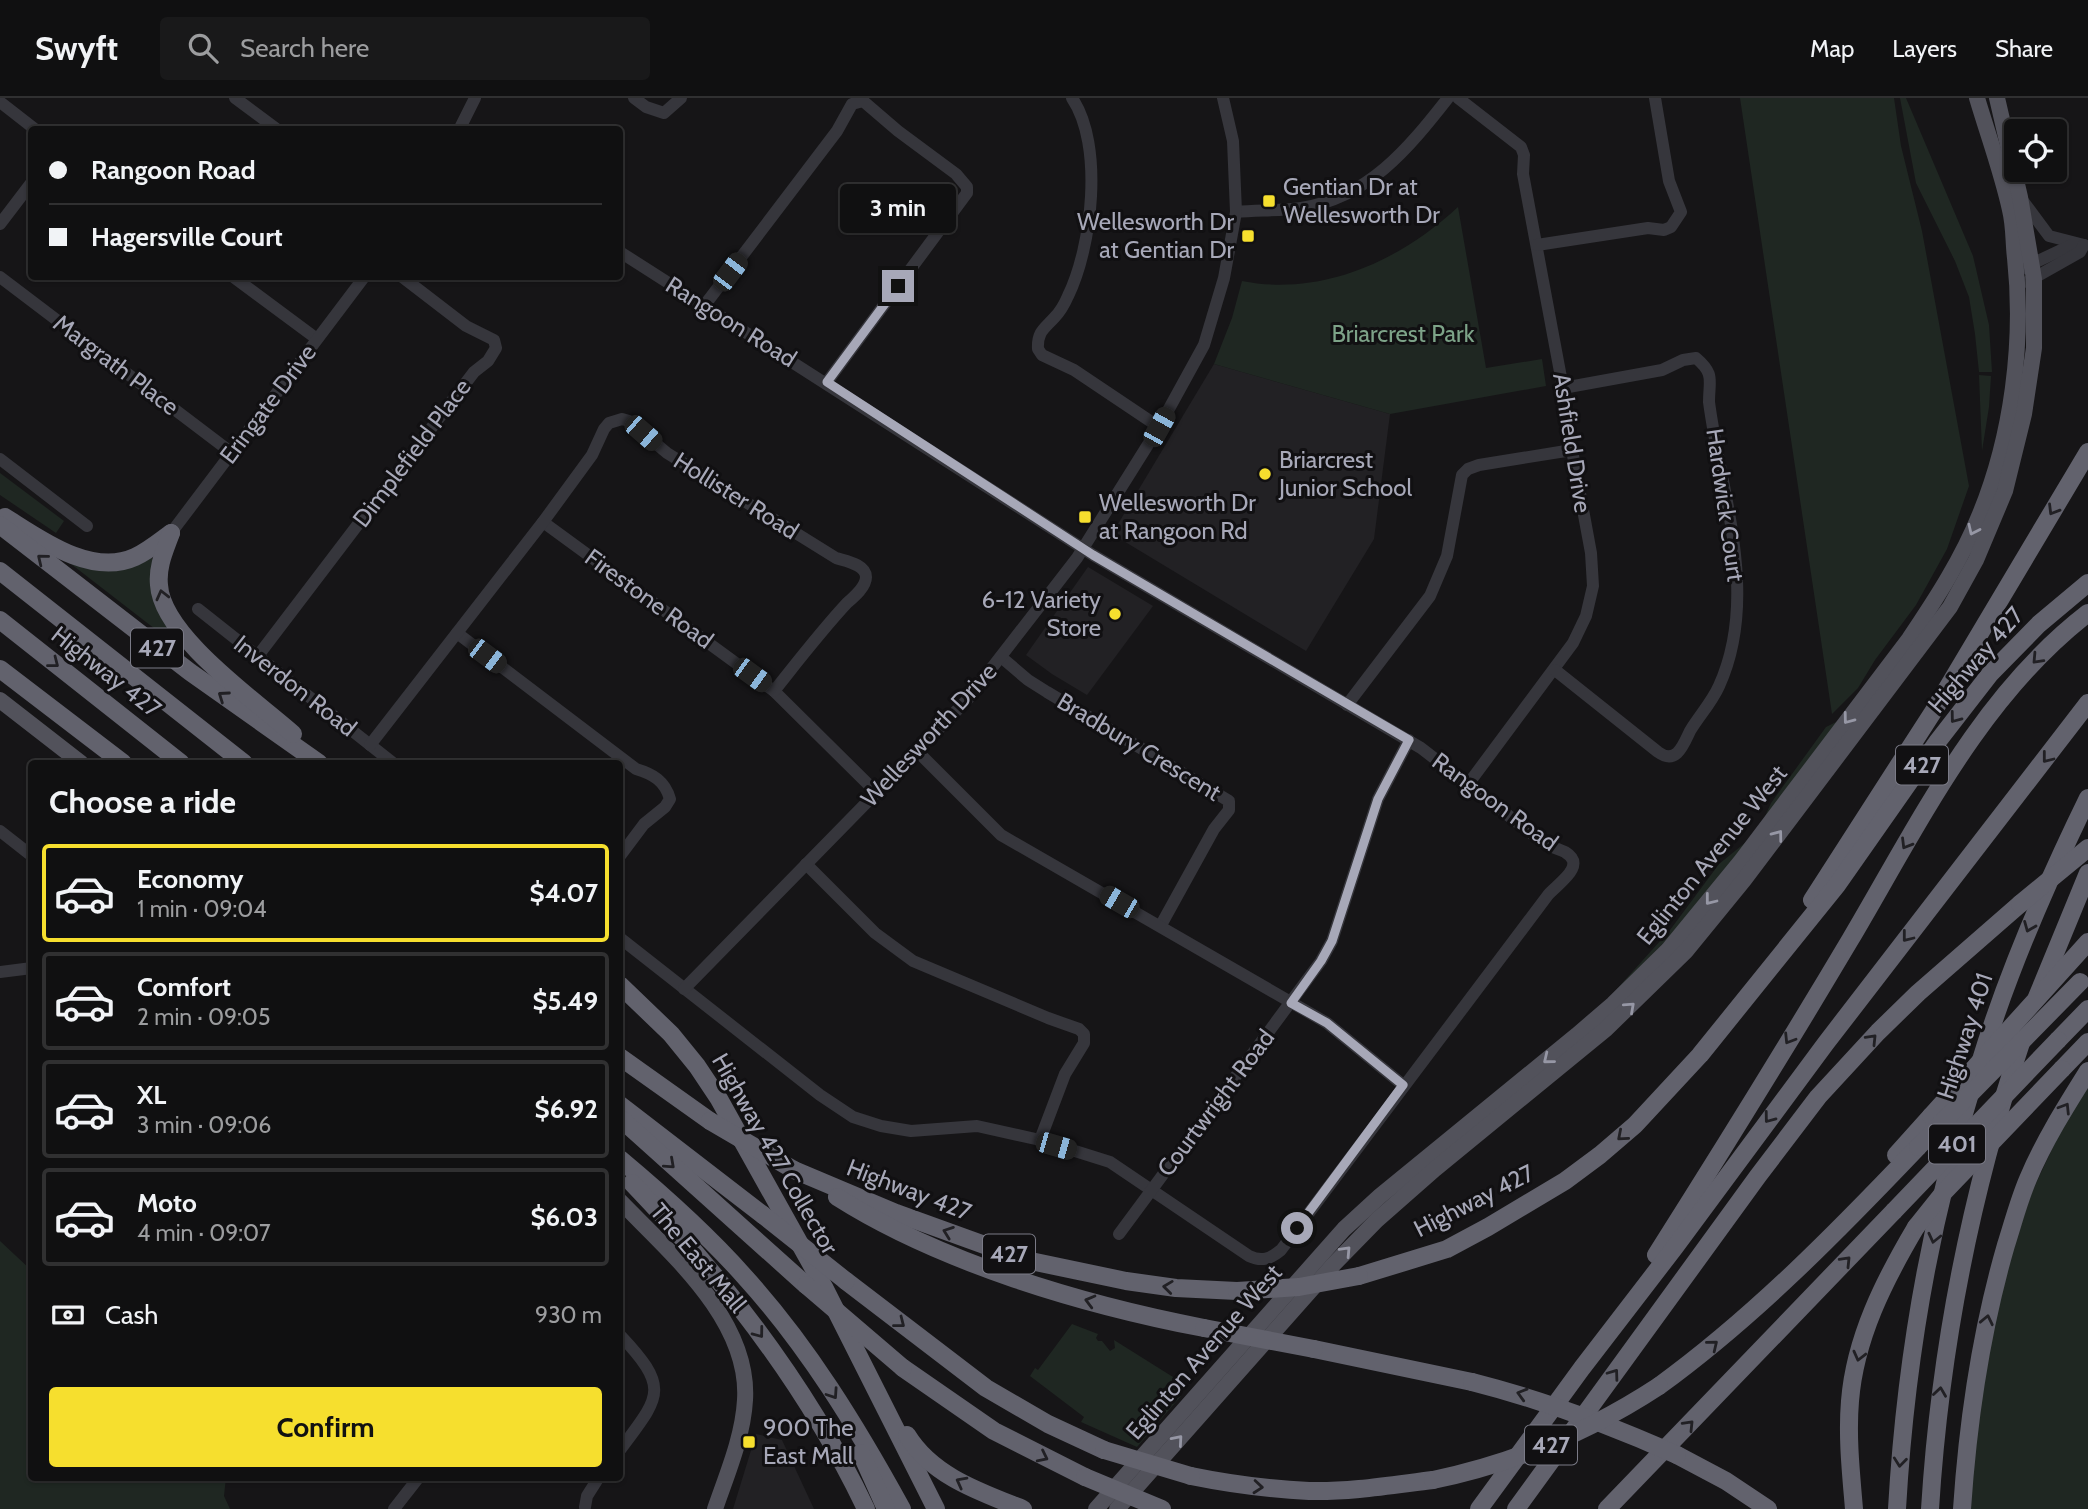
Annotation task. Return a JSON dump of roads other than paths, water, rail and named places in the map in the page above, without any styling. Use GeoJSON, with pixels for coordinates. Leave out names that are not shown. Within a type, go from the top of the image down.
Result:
{"type":"FeatureCollection","features":[{"type":"Feature","properties":{"kind":"highway"},"geometry":{"type":"LineString","coordinates":[[1773,963],[1933,712],[2088,452]]}},
{"type":"Feature","properties":{"kind":"highway"},"geometry":{"type":"LineString","coordinates":[[0,513],[60,549],[91,560],[122,561],[135,558],[171,533]]}},
{"type":"Feature","properties":{"kind":"highway","name":"427"},"geometry":{"type":"LineString","coordinates":[[0,525],[178,664],[315,760]]}},
{"type":"Feature","properties":{"kind":"highway"},"geometry":{"type":"LineString","coordinates":[[171,533],[160,563],[159,576],[159,591],[167,613],[200,653],[325,760]]}},
{"type":"Feature","properties":{"kind":"highway","name":"Highway 427"},"geometry":{"type":"LineString","coordinates":[[0,571],[240,760]]}},
{"type":"Feature","properties":{"kind":"highway","name":"Highway 427"},"geometry":{"type":"LineString","coordinates":[[623,1059],[710,1121],[794,1170],[895,1213],[1026,1260],[1126,1281],[1176,1288],[1237,1291],[1299,1287],[1359,1276],[1447,1249],[1528,1204],[1600,1155],[1635,1125],[1671,1088],[1837,886],[1938,741],[1990,674],[2039,624],[2088,583]]}},
{"type":"Feature","properties":{"kind":"highway"},"geometry":{"type":"LineString","coordinates":[[1582,1368],[1830,973],[1955,762],[2011,687],[2044,651],[2088,613]]}},
{"type":"Feature","properties":{"kind":"highway","name":"Highway 427"},"geometry":{"type":"LineString","coordinates":[[0,620],[177,760]]}},
{"type":"Feature","properties":{"kind":"highway"},"geometry":{"type":"LineString","coordinates":[[0,669],[119,760]]}},
{"type":"Feature","properties":{"kind":"highway"},"geometry":{"type":"LineString","coordinates":[[1479,1509],[1826,1043],[2088,704]]}},
{"type":"Feature","properties":{"kind":"highway","name":"Highway 401"},"geometry":{"type":"LineString","coordinates":[[1897,1509],[1904,1418],[1919,1315],[1968,1100],[2027,930],[2088,798]]}},
{"type":"Feature","properties":{"kind":"highway"},"geometry":{"type":"LineString","coordinates":[[1516,1509],[1772,1156],[1818,1097],[1918,993],[2088,848]]}},
{"type":"Feature","properties":{"kind":"highway","name":"401"},"geometry":{"type":"LineString","coordinates":[[1930,1509],[1946,1351],[1978,1186],[2033,1006],[2088,873]]}},
{"type":"Feature","properties":{"kind":"highway"},"geometry":{"type":"LineString","coordinates":[[1817,1248],[1884,1168],[2088,942]]}},
{"type":"Feature","properties":{"kind":"highway","name":"427"},"geometry":{"type":"LineString","coordinates":[[623,1107],[939,1354],[1006,1400],[1048,1424],[1104,1450],[1191,1476],[1247,1486],[1311,1491],[1372,1488],[1433,1480],[1488,1467],[1538,1450],[1591,1426],[1659,1386],[1737,1325],[1918,1147],[2084,978]]}},
{"type":"Feature","properties":{"kind":"highway","name":"Highway 427 Collector"},"geometry":{"type":"LineString","coordinates":[[623,988],[670,1034],[719,1099],[776,1197],[864,1366]]}},
{"type":"Feature","properties":{"kind":"highway"},"geometry":{"type":"LineString","coordinates":[[1607,1509],[2088,1009]]}},
{"type":"Feature","properties":{"kind":"highway"},"geometry":{"type":"LineString","coordinates":[[1854,1509],[1849,1440],[1850,1400],[1858,1355],[1873,1308],[1889,1272],[1916,1227],[1944,1192],[2088,1042]]}},
{"type":"Feature","properties":{"kind":"highway"},"geometry":{"type":"LineString","coordinates":[[1962,1509],[1976,1382],[1986,1321],[2000,1265],[2028,1177],[2061,1114],[2088,1071]]}},
{"type":"Feature","properties":{"kind":"highway"},"geometry":{"type":"LineString","coordinates":[[623,1121],[903,1368],[993,1431],[1085,1477],[1162,1509]]}},
{"type":"Feature","properties":{"kind":"highway"},"geometry":{"type":"LineString","coordinates":[[623,1162],[693,1224],[745,1276],[805,1354],[853,1423],[902,1509]]}},
{"type":"Feature","properties":{"kind":"highway"},"geometry":{"type":"LineString","coordinates":[[794,1170],[874,1221],[955,1256],[1060,1293],[1162,1320],[1472,1381],[1524,1395],[1575,1412],[1676,1454],[1726,1481],[1768,1509]]}},
{"type":"Feature","properties":{"kind":"highway"},"geometry":{"type":"LineString","coordinates":[[623,1173],[700,1258],[791,1375],[848,1471],[866,1509]]}},
{"type":"Feature","properties":{"kind":"highway"},"geometry":{"type":"LineString","coordinates":[[864,1366],[936,1509]]}},
{"type":"Feature","properties":{"kind":"highway"},"geometry":{"type":"LineString","coordinates":[[864,1366],[914,1447],[945,1474],[973,1489],[1023,1509]]}},
{"type":"Feature","properties":{"kind":"highway"},"geometry":{"type":"LineString","coordinates":[[853,1423],[859,1450],[886,1509]]}},
{"type":"Feature","properties":{"kind":"main road","name":"Eglinton Avenue West"},"geometry":{"type":"LineString","coordinates":[[1096,1509],[1344,1229],[1380,1196],[1604,1012],[1668,950],[1741,861],[1909,639],[1957,563],[1980,514],[1997,466],[2009,412],[2025,275],[2011,211],[1976,98]]}},
{"type":"Feature","properties":{"kind":"main road","name":"Eglinton Avenue West"},"geometry":{"type":"LineString","coordinates":[[1117,1509],[1356,1241],[1415,1186],[1606,1029],[1686,951],[1744,880],[1950,607],[1972,568],[2005,491],[2024,414],[2034,348],[2025,275],[2020,197],[1997,98]]}},
{"type":"Feature","properties":{"kind":"main road"},"geometry":{"type":"LineString","coordinates":[[0,700],[77,760]]}},
{"type":"Feature","properties":{"kind":"main road","name":"The East Mall"},"geometry":{"type":"LineString","coordinates":[[623,1204],[709,1298],[736,1341],[745,1378],[746,1399],[738,1441],[715,1509]]}},
{"type":"Feature","properties":{"kind":"street"},"geometry":{"type":"LineString","coordinates":[[234,98],[272,126]]}},
{"type":"Feature","properties":{"kind":"street"},"geometry":{"type":"LineString","coordinates":[[461,126],[475,98]]}},
{"type":"Feature","properties":{"kind":"street"},"geometry":{"type":"LineString","coordinates":[[634,98],[646,107],[664,113],[681,98]]}},
{"type":"Feature","properties":{"kind":"street"},"geometry":{"type":"LineString","coordinates":[[1072,98],[1078,107],[1085,131],[1090,166],[1087,233],[1069,295],[1057,316],[1040,333],[1038,349],[1042,355],[1074,370],[1159,427]]}},
{"type":"Feature","properties":{"kind":"street","name":"Wellesworth Drive"},"geometry":{"type":"LineString","coordinates":[[684,989],[967,700],[1082,548],[1159,427],[1204,345],[1224,278],[1236,212],[1233,141],[1223,98]]}},
{"type":"Feature","properties":{"kind":"street"},"geometry":{"type":"LineString","coordinates":[[1236,212],[1324,204],[1369,182],[1410,147],[1448,98]]}},
{"type":"Feature","properties":{"kind":"street","name":"Ashfield Drive"},"geometry":{"type":"LineString","coordinates":[[1458,98],[1521,147],[1524,155],[1523,174],[1563,388],[1591,553],[1593,586],[1581,628],[1555,670],[1469,783]]}},
{"type":"Feature","properties":{"kind":"street"},"geometry":{"type":"LineString","coordinates":[[1537,245],[1671,227],[1681,212],[1670,181],[1655,98]]}},
{"type":"Feature","properties":{"kind":"street"},"geometry":{"type":"LineString","coordinates":[[704,306],[837,131],[852,104],[863,101],[956,174],[967,187],[967,193],[827,382]]}},
{"type":"Feature","properties":{"kind":"street"},"geometry":{"type":"LineString","coordinates":[[0,102],[31,126]]}},
{"type":"Feature","properties":{"kind":"street"},"geometry":{"type":"LineString","coordinates":[[0,224],[28,187]]}},
{"type":"Feature","properties":{"kind":"street"},"geometry":{"type":"LineString","coordinates":[[2020,197],[2049,236],[2086,244]]}},
{"type":"Feature","properties":{"kind":"street"},"geometry":{"type":"LineString","coordinates":[[2025,275],[2072,245],[2086,244]]}},
{"type":"Feature","properties":{"kind":"street","name":"Rangoon Road"},"geometry":{"type":"LineString","coordinates":[[623,254],[827,382],[1082,548],[1409,740],[1544,842],[1572,858],[1574,866],[1571,873],[1548,895],[1281,1250],[1258,1260],[1152,1188]]}},
{"type":"Feature","properties":{"kind":"street","name":"Margrath Place"},"geometry":{"type":"LineString","coordinates":[[0,277],[232,453]]}},
{"type":"Feature","properties":{"kind":"street"},"geometry":{"type":"LineString","coordinates":[[237,280],[317,339]]}},
{"type":"Feature","properties":{"kind":"street","name":"Eringate Drive"},"geometry":{"type":"LineString","coordinates":[[171,533],[362,280]]}},
{"type":"Feature","properties":{"kind":"street","name":"Dimplefield Place"},"geometry":{"type":"LineString","coordinates":[[257,657],[474,372],[488,361],[496,348],[494,340],[466,326],[406,280]]}},
{"type":"Feature","properties":{"kind":"street","name":"Hardwick Court"},"geometry":{"type":"LineString","coordinates":[[1555,670],[1664,757],[1672,757],[1679,752],[1719,687],[1732,646],[1738,603],[1738,574],[1709,402],[1711,381],[1704,365],[1696,358],[1683,360],[1662,370],[1563,388]]}},
{"type":"Feature","properties":{"kind":"street","name":"Hollister Road"},"geometry":{"type":"LineString","coordinates":[[370,745],[543,522],[592,455],[604,429],[609,423],[622,419],[629,421],[667,453],[813,544],[836,558],[860,567],[866,578],[862,588],[830,620],[774,691]]}},
{"type":"Feature","properties":{"kind":"street"},"geometry":{"type":"LineString","coordinates":[[1347,705],[1430,596],[1447,556],[1462,475],[1468,469],[1479,465],[1572,450]]}},
{"type":"Feature","properties":{"kind":"street"},"geometry":{"type":"LineString","coordinates":[[0,459],[87,526]]}},
{"type":"Feature","properties":{"kind":"street","name":"Firestone Road"},"geometry":{"type":"LineString","coordinates":[[543,522],[774,691],[876,792]]}},
{"type":"Feature","properties":{"kind":"street","name":"Inverdon Road"},"geometry":{"type":"LineString","coordinates":[[198,609],[390,760]]}},
{"type":"Feature","properties":{"kind":"street"},"geometry":{"type":"LineString","coordinates":[[457,633],[636,769],[650,773],[667,788],[670,799],[665,807],[644,824],[623,852]]}},
{"type":"Feature","properties":{"kind":"street","name":"Bradbury Crescent"},"geometry":{"type":"LineString","coordinates":[[1001,657],[1037,686],[1229,801],[1229,810],[1214,829],[1161,925]]}},
{"type":"Feature","properties":{"kind":"street","name":"Courtwright Road"},"geometry":{"type":"LineString","coordinates":[[1119,1234],[1321,961],[1332,941],[1378,799],[1409,740]]}},
{"type":"Feature","properties":{"kind":"street"},"geometry":{"type":"LineString","coordinates":[[917,751],[1001,835],[1327,1023],[1403,1085]]}},
{"type":"Feature","properties":{"kind":"street"},"geometry":{"type":"LineString","coordinates":[[0,831],[28,853]]}},
{"type":"Feature","properties":{"kind":"street"},"geometry":{"type":"LineString","coordinates":[[806,864],[875,933],[913,961],[1048,1018],[1073,1025],[1084,1034],[1084,1043],[1065,1074],[1040,1140]]}},
{"type":"Feature","properties":{"kind":"street"},"geometry":{"type":"LineString","coordinates":[[623,940],[820,1095],[853,1117],[893,1129],[924,1130],[977,1126],[1040,1140],[1110,1161],[1152,1188]]}},
{"type":"Feature","properties":{"kind":"street"},"geometry":{"type":"LineString","coordinates":[[0,974],[28,969]]}},
{"type":"Feature","properties":{"kind":"street"},"geometry":{"type":"LineString","coordinates":[[623,1339],[649,1372],[656,1392],[651,1407],[623,1446]]}},
{"type":"Feature","properties":{"kind":"street"},"geometry":{"type":"LineString","coordinates":[[394,1509],[416,1481]]}},
{"type":"Feature","properties":{"kind":"street"},"geometry":{"type":"LineString","coordinates":[[585,1507],[587,1496],[596,1481]]}},
{"type":"Feature","properties":{"kind":"place","name":"Gentian Dr at Wellesworth Dr"},"geometry":{"type":"Point","coordinates":[1269,201]}},
{"type":"Feature","properties":{"kind":"place","name":"Wellesworth Dr at Gentian Dr"},"geometry":{"type":"Point","coordinates":[1248,236]}},
{"type":"Feature","properties":{"kind":"place","name":"Briarcrest Junior School"},"geometry":{"type":"Point","coordinates":[1265,474]}},
{"type":"Feature","properties":{"kind":"place","name":"Wellesworth Dr at Rangoon Rd"},"geometry":{"type":"Point","coordinates":[1085,517]}},
{"type":"Feature","properties":{"kind":"place","name":"6-12 Variety Store"},"geometry":{"type":"Point","coordinates":[1115,614]}},
{"type":"Feature","properties":{"kind":"place","name":"900 The East Mall"},"geometry":{"type":"Point","coordinates":[749,1442]}},
{"type":"Feature","properties":{"kind":"park label","name":"Briarcrest Park"},"geometry":{"type":"Point","coordinates":[1403,334]}}]}
